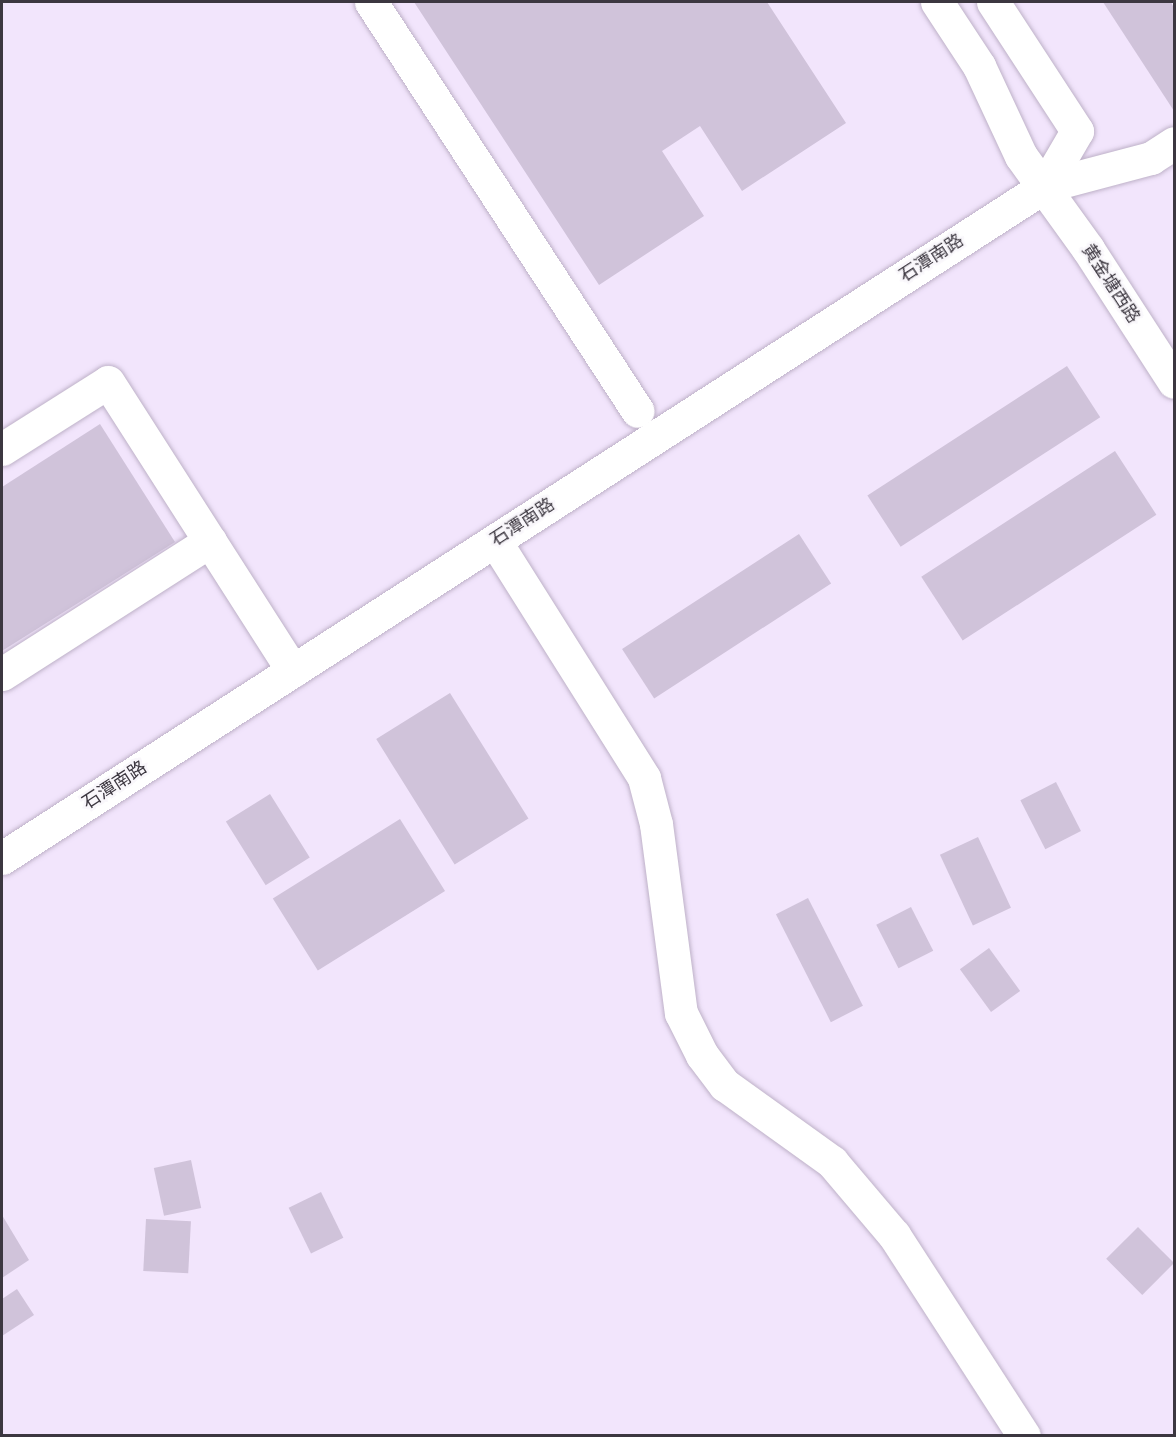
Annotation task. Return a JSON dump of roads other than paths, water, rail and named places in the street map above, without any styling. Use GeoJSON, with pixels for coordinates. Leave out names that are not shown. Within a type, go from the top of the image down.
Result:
{"type":"FeatureCollection","features":[{"type":"Feature","properties":{"kind":"street"},"geometry":{"type":"LineString","coordinates":[[371,2],[638,411]]}},
{"type":"Feature","properties":{"kind":"street","name":"黄金塘西路"},"geometry":{"type":"LineString","coordinates":[[937,2],[979,66],[1021,156],[1045,186],[1174,382]]}},
{"type":"Feature","properties":{"kind":"street"},"geometry":{"type":"LineString","coordinates":[[993,2],[1077,131],[1045,186]]}},
{"type":"Feature","properties":{"kind":"street"},"geometry":{"type":"LineString","coordinates":[[1045,186],[1151,158],[1174,143]]}},
{"type":"Feature","properties":{"kind":"street","name":"石潭南路"},"geometry":{"type":"LineString","coordinates":[[2,858],[1045,186]]}},
{"type":"Feature","properties":{"kind":"street"},"geometry":{"type":"LineString","coordinates":[[2,449],[108,382],[293,671]]}},
{"type":"Feature","properties":{"kind":"street"},"geometry":{"type":"LineString","coordinates":[[495,541],[644,778],[656,824],[681,1013],[702,1055],[724,1085],[832,1162],[894,1234],[1024,1436]]}},
{"type":"Feature","properties":{"kind":"street"},"geometry":{"type":"LineString","coordinates":[[2,674],[210,542]]}}]}
